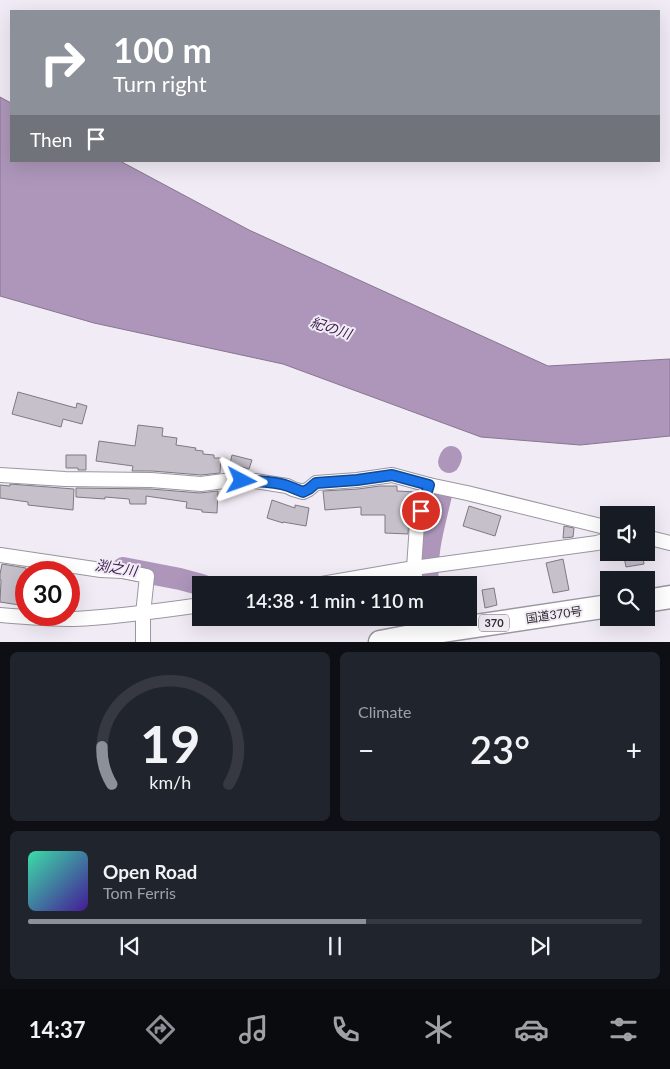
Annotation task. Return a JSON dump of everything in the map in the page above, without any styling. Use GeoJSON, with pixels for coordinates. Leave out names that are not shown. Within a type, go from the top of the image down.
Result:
{"type":"FeatureCollection","features":[{"type":"Feature","properties":{"kind":"highway"},"geometry":{"type":"LineString","coordinates":[[655,600],[670,598]]}},
{"type":"Feature","properties":{"kind":"highway","name":"国道370号"},"geometry":{"type":"LineString","coordinates":[[380,642],[421,631],[600,607]]}},
{"type":"Feature","properties":{"kind":"street"},"geometry":{"type":"LineString","coordinates":[[0,475],[65,479],[151,480],[201,484],[224,481],[254,481],[287,486],[303,492],[316,483],[392,475],[600,526]]}},
{"type":"Feature","properties":{"kind":"street"},"geometry":{"type":"LineString","coordinates":[[417,576],[418,524],[429,485]]}},
{"type":"Feature","properties":{"kind":"street"},"geometry":{"type":"LineString","coordinates":[[655,540],[670,543]]}},
{"type":"Feature","properties":{"kind":"street"},"geometry":{"type":"LineString","coordinates":[[367,576],[436,564],[600,541]]}},
{"type":"Feature","properties":{"kind":"street"},"geometry":{"type":"LineString","coordinates":[[0,555],[147,576],[143,642]]}},
{"type":"Feature","properties":{"kind":"street"},"geometry":{"type":"LineString","coordinates":[[0,615],[72,619],[144,614],[192,606]]}},
{"type":"Feature","properties":{"kind":"water","name":"紀の川"},"geometry":{"type":"Polygon","coordinates":[[[0,97],[10,102],[10,162],[122,162],[249,230],[548,366],[670,359],[670,436],[580,445],[481,437],[283,364],[94,323],[0,296],[0,97]]]}},
{"type":"Feature","properties":{"kind":"building"},"geometry":{"type":"Polygon","coordinates":[[[18,392],[76,408],[77,403],[87,406],[82,424],[63,419],[61,427],[12,414],[18,392]]]}},
{"type":"Feature","properties":{"kind":"building"},"geometry":{"type":"Polygon","coordinates":[[[138,425],[163,428],[162,436],[177,438],[176,445],[196,448],[195,450],[203,451],[203,454],[214,455],[214,458],[221,458],[220,473],[201,475],[132,471],[133,466],[96,461],[99,441],[135,446],[138,425]]]}},
{"type":"Feature","properties":{"kind":"building"},"geometry":{"type":"Polygon","coordinates":[[[66,455],[86,455],[86,470],[66,468],[66,455]]]}},
{"type":"Feature","properties":{"kind":"building"},"geometry":{"type":"Polygon","coordinates":[[[232,455],[252,460],[249,469],[230,464],[232,455]]]}},
{"type":"Feature","properties":{"kind":"building"},"geometry":{"type":"Polygon","coordinates":[[[10,484],[74,489],[73,510],[28,505],[28,502],[0,498],[0,485],[10,486],[10,484]]]}},
{"type":"Feature","properties":{"kind":"building"},"geometry":{"type":"Polygon","coordinates":[[[397,486],[397,491],[415,492],[414,503],[409,516],[408,534],[385,533],[385,515],[361,515],[361,507],[325,510],[323,491],[397,486]]]}},
{"type":"Feature","properties":{"kind":"building"},"geometry":{"type":"Polygon","coordinates":[[[76,488],[151,489],[200,493],[218,491],[217,513],[186,508],[187,502],[146,496],[146,504],[130,504],[129,499],[76,497],[76,488]]]}},
{"type":"Feature","properties":{"kind":"building"},"geometry":{"type":"Polygon","coordinates":[[[272,500],[295,508],[295,505],[309,508],[306,526],[283,523],[267,518],[272,500]]]}},
{"type":"Feature","properties":{"kind":"building"},"geometry":{"type":"Polygon","coordinates":[[[469,506],[501,516],[495,536],[463,526],[469,506]]]}},
{"type":"Feature","properties":{"kind":"building"},"geometry":{"type":"Polygon","coordinates":[[[564,526],[574,528],[573,537],[563,538],[564,526]]]}},
{"type":"Feature","properties":{"kind":"building"},"geometry":{"type":"Polygon","coordinates":[[[563,559],[569,590],[553,593],[546,563],[563,559]]]}},
{"type":"Feature","properties":{"kind":"building"},"geometry":{"type":"Polygon","coordinates":[[[625,561],[644,561],[644,564],[626,567],[625,561]]]}},
{"type":"Feature","properties":{"kind":"building"},"geometry":{"type":"Polygon","coordinates":[[[2,564],[15,566],[15,604],[0,602],[2,564]]]}},
{"type":"Feature","properties":{"kind":"building"},"geometry":{"type":"Polygon","coordinates":[[[494,588],[497,605],[485,608],[482,590],[494,588]]]}},
{"type":"Feature","properties":{"kind":"waterway"},"geometry":{"type":"LineString","coordinates":[[449,462],[451,457]]}},
{"type":"Feature","properties":{"kind":"waterway"},"geometry":{"type":"LineString","coordinates":[[427,576],[429,551],[441,495]]}},
{"type":"Feature","properties":{"kind":"waterway","name":"渕之川"},"geometry":{"type":"LineString","coordinates":[[123,568],[192,582]]}},
{"type":"Feature","properties":{"kind":"route"},"geometry":{"type":"LineString","coordinates":[[242,481],[287,486],[303,492],[316,483],[392,475],[429,485],[421,511]]}}]}
